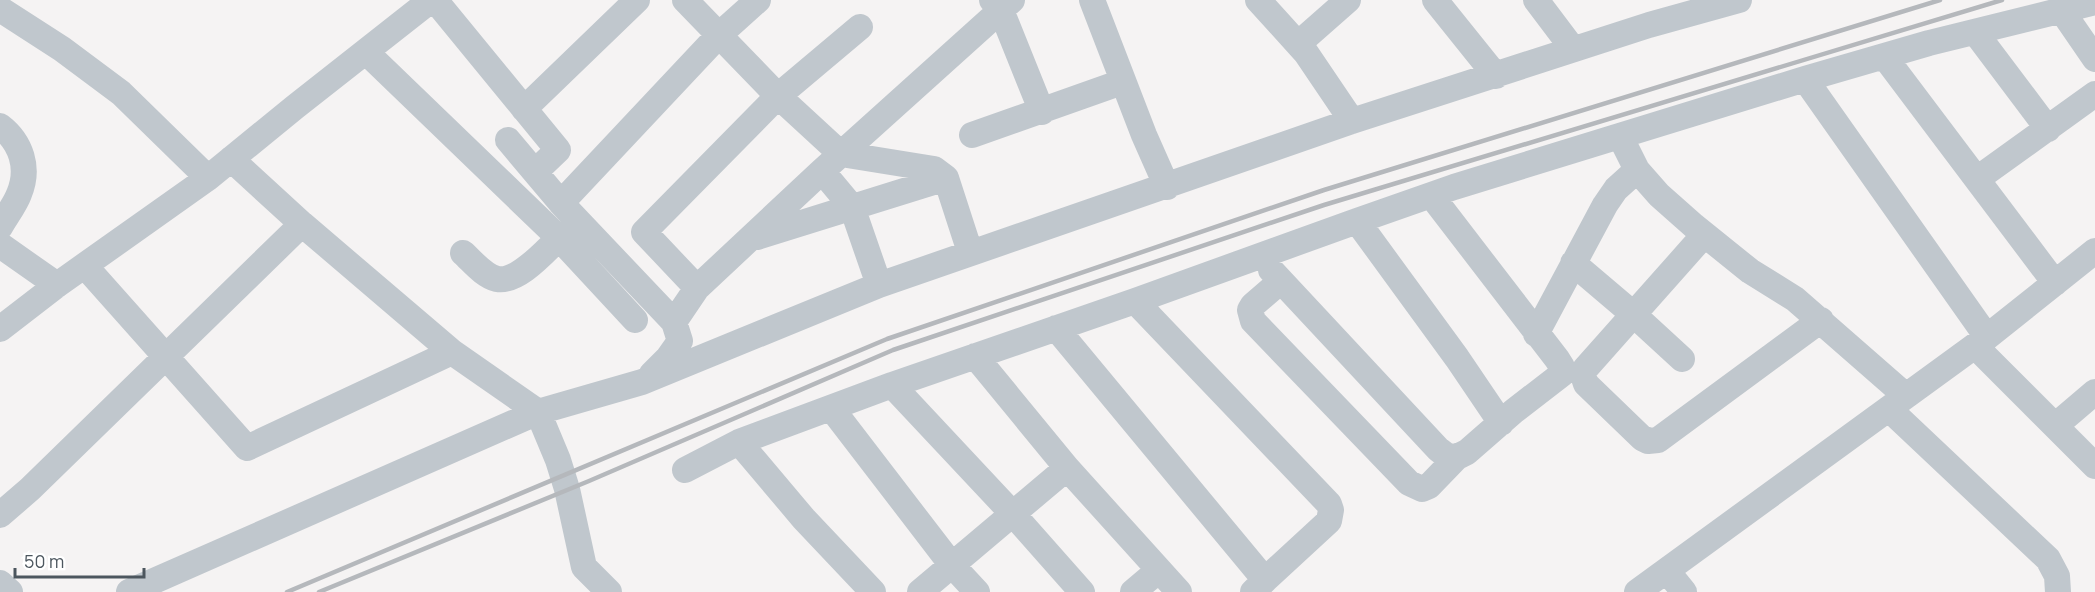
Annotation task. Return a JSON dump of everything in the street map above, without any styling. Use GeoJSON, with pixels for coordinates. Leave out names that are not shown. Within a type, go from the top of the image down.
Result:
{"type":"FeatureCollection","features":[{"type":"Feature","properties":{"kind":"street"},"geometry":{"type":"LineString","coordinates":[[2,324],[208,178],[295,106],[433,0],[558,150],[536,171]]}},
{"type":"Feature","properties":{"kind":"street"},"geometry":{"type":"LineString","coordinates":[[524,109],[638,0]]}},
{"type":"Feature","properties":{"kind":"street"},"geometry":{"type":"LineString","coordinates":[[685,0],[778,96],[841,154],[934,169],[946,178],[970,252]]}},
{"type":"Feature","properties":{"kind":"street"},"geometry":{"type":"LineString","coordinates":[[561,202],[719,35],[758,0]]}},
{"type":"Feature","properties":{"kind":"street"},"geometry":{"type":"LineString","coordinates":[[1092,0],[1122,82],[1167,187]]}},
{"type":"Feature","properties":{"kind":"street"},"geometry":{"type":"LineString","coordinates":[[1258,0],[1298,44],[1329,85],[1352,121]]}},
{"type":"Feature","properties":{"kind":"street"},"geometry":{"type":"LineString","coordinates":[[1298,44],[1348,0]]}},
{"type":"Feature","properties":{"kind":"street"},"geometry":{"type":"LineString","coordinates":[[1435,0],[1496,76]]}},
{"type":"Feature","properties":{"kind":"street"},"geometry":{"type":"LineString","coordinates":[[1536,0],[1573,49]]}},
{"type":"Feature","properties":{"kind":"street"},"geometry":{"type":"LineString","coordinates":[[129,592],[538,412],[642,382],[879,285],[1352,121],[1496,76],[1708,4],[1739,0]]}},
{"type":"Feature","properties":{"kind":"street"},"geometry":{"type":"LineString","coordinates":[[685,470],[739,442],[892,385],[1431,195],[1884,56],[2095,2]]}},
{"type":"Feature","properties":{"kind":"street"},"geometry":{"type":"LineString","coordinates":[[674,322],[697,288],[1002,3],[1042,112]]}},
{"type":"Feature","properties":{"kind":"street"},"geometry":{"type":"LineString","coordinates":[[0,9],[62,49],[121,93],[208,178]]}},
{"type":"Feature","properties":{"kind":"street"},"geometry":{"type":"LineString","coordinates":[[2062,11],[2095,59]]}},
{"type":"Feature","properties":{"kind":"street"},"geometry":{"type":"LineString","coordinates":[[697,288],[644,232],[778,96],[860,27]]}},
{"type":"Feature","properties":{"kind":"street"},"geometry":{"type":"LineString","coordinates":[[1975,32],[2048,129]]}},
{"type":"Feature","properties":{"kind":"street"},"geometry":{"type":"LineString","coordinates":[[366,52],[559,238],[635,320]]}},
{"type":"Feature","properties":{"kind":"street"},"geometry":{"type":"LineString","coordinates":[[1884,56],[2055,282]]}},
{"type":"Feature","properties":{"kind":"street"},"geometry":{"type":"LineString","coordinates":[[1805,79],[1981,342],[2055,426],[2095,466]]}},
{"type":"Feature","properties":{"kind":"street"},"geometry":{"type":"LineString","coordinates":[[972,135],[1122,82]]}},
{"type":"Feature","properties":{"kind":"street"},"geometry":{"type":"LineString","coordinates":[[1977,179],[2095,94]]}},
{"type":"Feature","properties":{"kind":"street"},"geometry":{"type":"LineString","coordinates":[[0,126],[8,132],[21,150],[24,170],[20,193],[0,227]]}},
{"type":"Feature","properties":{"kind":"street"},"geometry":{"type":"LineString","coordinates":[[1620,136],[1637,170],[1659,195],[1704,235],[1750,271],[1796,298],[1821,320],[2048,559],[2057,576],[2058,592]]}},
{"type":"Feature","properties":{"kind":"street"},"geometry":{"type":"LineString","coordinates":[[508,140],[561,202],[674,322],[680,341],[668,358],[642,382]]}},
{"type":"Feature","properties":{"kind":"street"},"geometry":{"type":"LineString","coordinates":[[231,159],[302,224],[452,352],[538,412],[567,489],[584,567],[609,592]]}},
{"type":"Feature","properties":{"kind":"street"},"geometry":{"type":"LineString","coordinates":[[1536,334],[1610,197],[1623,181],[1637,170]]}},
{"type":"Feature","properties":{"kind":"street"},"geometry":{"type":"LineString","coordinates":[[822,171],[852,207],[879,285]]}},
{"type":"Feature","properties":{"kind":"street"},"geometry":{"type":"LineString","coordinates":[[751,239],[946,178]]}},
{"type":"Feature","properties":{"kind":"street"},"geometry":{"type":"LineString","coordinates":[[1281,281],[1252,305],[1250,310],[1253,321],[1409,483],[1422,489],[1429,486],[1457,457],[1467,452],[1562,374],[1562,367],[1431,195]]}},
{"type":"Feature","properties":{"kind":"street"},"geometry":{"type":"LineString","coordinates":[[1357,221],[1457,358],[1501,423]]}},
{"type":"Feature","properties":{"kind":"street"},"geometry":{"type":"LineString","coordinates":[[0,515],[30,489],[302,224]]}},
{"type":"Feature","properties":{"kind":"street"},"geometry":{"type":"LineString","coordinates":[[1704,235],[1585,369],[1583,375],[1586,384],[1634,432],[1648,441],[1658,440],[1821,320]]}},
{"type":"Feature","properties":{"kind":"street"},"geometry":{"type":"LineString","coordinates":[[463,253],[496,279],[505,279],[519,274],[559,238]]}},
{"type":"Feature","properties":{"kind":"street"},"geometry":{"type":"LineString","coordinates":[[0,245],[57,285]]}},
{"type":"Feature","properties":{"kind":"street"},"geometry":{"type":"LineString","coordinates":[[1637,592],[1981,342],[2095,251]]}},
{"type":"Feature","properties":{"kind":"street"},"geometry":{"type":"LineString","coordinates":[[1260,255],[1281,281],[1438,449],[1448,456],[1457,457]]}},
{"type":"Feature","properties":{"kind":"street"},"geometry":{"type":"LineString","coordinates":[[1573,263],[1682,359]]}},
{"type":"Feature","properties":{"kind":"street"},"geometry":{"type":"LineString","coordinates":[[85,266],[247,448],[452,352]]}},
{"type":"Feature","properties":{"kind":"street"},"geometry":{"type":"LineString","coordinates":[[1056,328],[1259,586],[1329,521],[1331,510],[1329,504],[1135,301]]}},
{"type":"Feature","properties":{"kind":"street"},"geometry":{"type":"LineString","coordinates":[[975,356],[1067,468],[1179,592]]}},
{"type":"Feature","properties":{"kind":"street"},"geometry":{"type":"LineString","coordinates":[[892,385],[1082,592]]}},
{"type":"Feature","properties":{"kind":"street"},"geometry":{"type":"LineString","coordinates":[[2055,426],[2095,392]]}},
{"type":"Feature","properties":{"kind":"street"},"geometry":{"type":"LineString","coordinates":[[832,409],[951,564],[977,592]]}},
{"type":"Feature","properties":{"kind":"street"},"geometry":{"type":"LineString","coordinates":[[739,442],[804,519],[873,592]]}},
{"type":"Feature","properties":{"kind":"street"},"geometry":{"type":"LineString","coordinates":[[920,592],[1067,468]]}},
{"type":"Feature","properties":{"kind":"street"},"geometry":{"type":"LineString","coordinates":[[1133,592],[1159,570]]}},
{"type":"Feature","properties":{"kind":"street"},"geometry":{"type":"LineString","coordinates":[[1667,571],[1684,592]]}},
{"type":"Feature","properties":{"kind":"street"},"geometry":{"type":"LineString","coordinates":[[0,583],[10,592]]}},
{"type":"Feature","properties":{"kind":"railway"},"geometry":{"type":"LineString","coordinates":[[287,592],[887,339],[1324,190],[1940,0]]}},
{"type":"Feature","properties":{"kind":"railway"},"geometry":{"type":"LineString","coordinates":[[319,592],[589,481],[893,350],[1324,205],[2002,0]]}}]}
